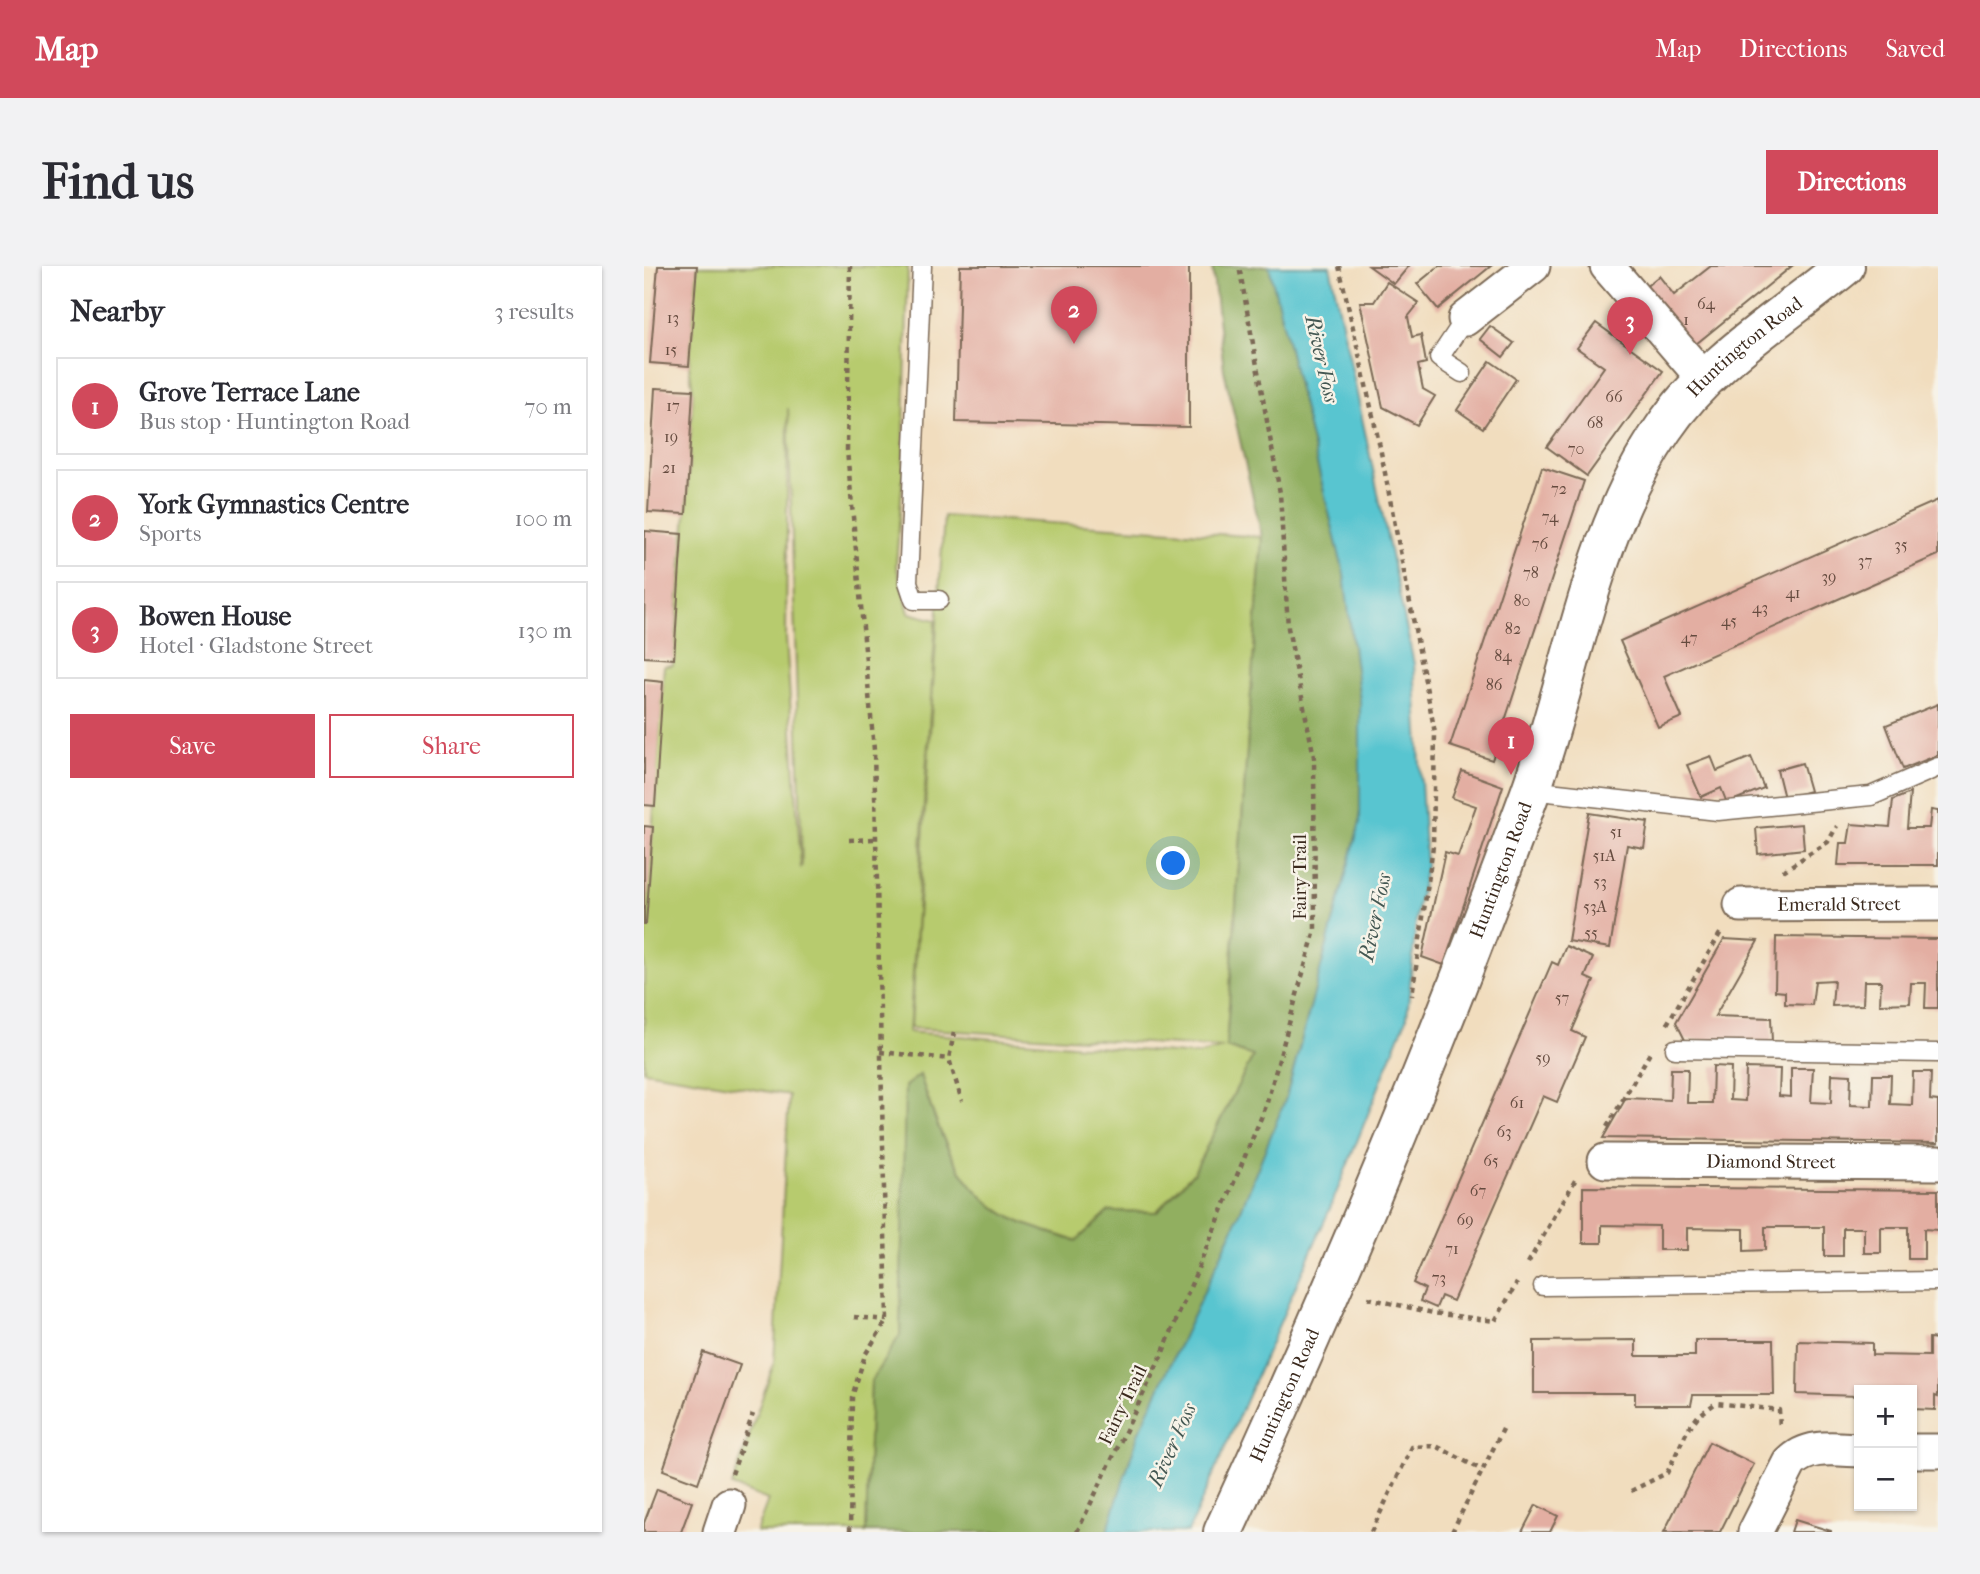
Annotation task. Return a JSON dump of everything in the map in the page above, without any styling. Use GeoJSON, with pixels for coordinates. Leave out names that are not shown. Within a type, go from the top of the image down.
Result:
{"type":"FeatureCollection","features":[{"type":"Feature","properties":{"kind":"street"},"geometry":{"type":"LineString","coordinates":[[1465,319],[1533,266]]}},
{"type":"Feature","properties":{"kind":"street"},"geometry":{"type":"LineString","coordinates":[[1607,266],[1704,379]]}},
{"type":"Feature","properties":{"kind":"street","name":"Huntington Road"},"geometry":{"type":"LineString","coordinates":[[1223,1532],[1336,1277],[1430,1049],[1531,790],[1605,550],[1633,478],[1664,426],[1704,379],[1844,266]]}},
{"type":"Feature","properties":{"kind":"street","name":"Emerald Street"},"geometry":{"type":"LineString","coordinates":[[1741,905],[1938,904]]}},
{"type":"Feature","properties":{"kind":"street","name":"Diamond Street"},"geometry":{"type":"LineString","coordinates":[[1597,1153],[1938,1163]]}},
{"type":"Feature","properties":{"kind":"street"},"geometry":{"type":"LineString","coordinates":[[1755,1532],[1790,1463],[1798,1454],[1814,1449],[1854,1450]]}},
{"type":"Feature","properties":{"kind":"street"},"geometry":{"type":"LineString","coordinates":[[1917,1451],[1938,1451]]}},
{"type":"Feature","properties":{"kind":"lane"},"geometry":{"type":"LineString","coordinates":[[922,266],[908,582],[914,600],[939,600]]}},
{"type":"Feature","properties":{"kind":"lane"},"geometry":{"type":"LineString","coordinates":[[1462,373],[1439,358],[1465,319]]}},
{"type":"Feature","properties":{"kind":"lane"},"geometry":{"type":"LineString","coordinates":[[1531,790],[1718,811],[1871,796],[1938,766]]}},
{"type":"Feature","properties":{"kind":"lane"},"geometry":{"type":"LineString","coordinates":[[1675,1049],[1938,1053]]}},
{"type":"Feature","properties":{"kind":"lane"},"geometry":{"type":"LineString","coordinates":[[1543,1286],[1938,1281]]}},
{"type":"Feature","properties":{"kind":"path"},"geometry":{"type":"LineString","coordinates":[[850,266],[847,450],[874,750],[887,1320],[865,1355],[852,1397],[850,1532]]}},
{"type":"Feature","properties":{"kind":"path","name":"Fairy Trail"},"geometry":{"type":"LineString","coordinates":[[1077,1532],[1160,1359],[1266,1106],[1315,930],[1314,757],[1287,628],[1280,493],[1239,266]]}},
{"type":"Feature","properties":{"kind":"path"},"geometry":{"type":"LineString","coordinates":[[1339,266],[1380,447],[1435,733],[1433,846],[1410,1005],[1430,1049]]}},
{"type":"Feature","properties":{"kind":"path"},"geometry":{"type":"LineString","coordinates":[[1664,1030],[1732,914],[1751,891],[1828,842],[1842,818],[1871,796]]}},
{"type":"Feature","properties":{"kind":"path"},"geometry":{"type":"LineString","coordinates":[[849,839],[876,839]]}},
{"type":"Feature","properties":{"kind":"path"},"geometry":{"type":"LineString","coordinates":[[954,1032],[949,1059],[962,1101]]}},
{"type":"Feature","properties":{"kind":"path"},"geometry":{"type":"LineString","coordinates":[[1336,1277],[1373,1301],[1495,1321],[1597,1153],[1657,1041]]}},
{"type":"Feature","properties":{"kind":"path"},"geometry":{"type":"LineString","coordinates":[[880,1052],[949,1059]]}},
{"type":"Feature","properties":{"kind":"path"},"geometry":{"type":"LineString","coordinates":[[855,1317],[887,1320]]}},
{"type":"Feature","properties":{"kind":"path"},"geometry":{"type":"LineString","coordinates":[[1631,1491],[1667,1473],[1693,1424],[1716,1403],[1779,1410],[1781,1438],[1798,1454]]}},
{"type":"Feature","properties":{"kind":"path"},"geometry":{"type":"LineString","coordinates":[[725,1518],[726,1489],[753,1414]]}},
{"type":"Feature","properties":{"kind":"path"},"geometry":{"type":"LineString","coordinates":[[1452,1532],[1505,1426]]}},
{"type":"Feature","properties":{"kind":"path"},"geometry":{"type":"LineString","coordinates":[[1371,1532],[1412,1447],[1436,1446],[1482,1470]]}},
{"type":"Feature","properties":{"kind":"green space"},"geometry":{"type":"Polygon","coordinates":[[[697,266],[908,266],[903,473],[896,565],[909,613],[936,620],[909,1032],[1197,1055],[1223,1048],[911,1028],[944,516],[1262,537],[1226,1047],[1253,1056],[1194,1172],[1156,1212],[1109,1211],[1076,1241],[1015,1220],[995,1208],[979,1193],[953,1158],[920,1075],[906,1086],[900,1336],[871,1381],[866,1532],[756,1532],[768,1500],[732,1486],[774,1363],[789,1095],[644,1071],[644,949],[664,666],[673,665],[686,514],[693,390],[689,366],[697,266]],[[788,408],[786,638],[801,869],[788,408]]]}},
{"type":"Feature","properties":{"kind":"green space"},"geometry":{"type":"Polygon","coordinates":[[[1212,266],[1269,266],[1344,574],[1360,701],[1360,822],[1286,1098],[1234,1227],[1139,1432],[1107,1532],[866,1532],[871,1381],[900,1335],[905,1086],[920,1075],[934,1118],[953,1158],[979,1193],[995,1208],[1037,1229],[1076,1241],[1109,1211],[1157,1212],[1194,1172],[1253,1056],[1226,1047],[1262,537],[1224,370],[1212,266]]]}},
{"type":"Feature","properties":{"kind":"water","name":"River Foss"},"geometry":{"type":"Polygon","coordinates":[[[1269,266],[1330,266],[1414,664],[1426,866],[1417,911],[1407,1017],[1331,1206],[1188,1532],[1107,1532],[1139,1432],[1234,1227],[1286,1098],[1360,822],[1360,701],[1344,574],[1269,266]]]}},
{"type":"Feature","properties":{"kind":"building"},"geometry":{"type":"Polygon","coordinates":[[[658,266],[697,266],[689,366],[650,363],[658,266]]]}},
{"type":"Feature","properties":{"kind":"building"},"geometry":{"type":"Polygon","coordinates":[[[960,266],[1189,266],[1189,427],[956,422],[960,266]]]}},
{"type":"Feature","properties":{"kind":"building"},"geometry":{"type":"Polygon","coordinates":[[[1369,266],[1409,266],[1394,284],[1369,266]]]}},
{"type":"Feature","properties":{"kind":"building"},"geometry":{"type":"Polygon","coordinates":[[[1439,266],[1491,266],[1438,309],[1417,284],[1439,266]]]}},
{"type":"Feature","properties":{"kind":"building"},"geometry":{"type":"Polygon","coordinates":[[[1711,266],[1792,266],[1691,348],[1643,289],[1659,276],[1674,295],[1711,266]]]}},
{"type":"Feature","properties":{"kind":"building"},"geometry":{"type":"Polygon","coordinates":[[[1387,282],[1419,303],[1408,317],[1412,337],[1421,335],[1426,363],[1418,365],[1423,389],[1435,396],[1417,425],[1383,407],[1360,302],[1374,302],[1387,282]]]}},
{"type":"Feature","properties":{"kind":"building"},"geometry":{"type":"Polygon","coordinates":[[[1596,323],[1663,371],[1587,476],[1547,447],[1604,367],[1577,348],[1596,323]]]}},
{"type":"Feature","properties":{"kind":"building"},"geometry":{"type":"Polygon","coordinates":[[[1490,326],[1514,343],[1503,357],[1480,339],[1490,326]]]}},
{"type":"Feature","properties":{"kind":"building"},"geometry":{"type":"Polygon","coordinates":[[[1490,361],[1516,379],[1483,428],[1457,410],[1490,361]]]}},
{"type":"Feature","properties":{"kind":"building"},"geometry":{"type":"Polygon","coordinates":[[[655,388],[693,390],[686,514],[648,512],[655,388]]]}},
{"type":"Feature","properties":{"kind":"building"},"geometry":{"type":"Polygon","coordinates":[[[1542,467],[1584,481],[1492,760],[1450,746],[1542,467]]]}},
{"type":"Feature","properties":{"kind":"building"},"geometry":{"type":"Polygon","coordinates":[[[1938,500],[1938,555],[1664,676],[1682,717],[1658,727],[1620,641],[1938,500]]]}},
{"type":"Feature","properties":{"kind":"building"},"geometry":{"type":"Polygon","coordinates":[[[645,531],[682,534],[674,659],[644,657],[645,531]]]}},
{"type":"Feature","properties":{"kind":"building"},"geometry":{"type":"Polygon","coordinates":[[[644,680],[663,682],[655,806],[644,805],[644,680]]]}},
{"type":"Feature","properties":{"kind":"building"},"geometry":{"type":"Polygon","coordinates":[[[1938,704],[1938,755],[1903,769],[1886,725],[1938,704]]]}},
{"type":"Feature","properties":{"kind":"building"},"geometry":{"type":"Polygon","coordinates":[[[1711,756],[1717,771],[1751,757],[1764,788],[1727,803],[1721,788],[1701,797],[1687,765],[1711,756]]]}},
{"type":"Feature","properties":{"kind":"building"},"geometry":{"type":"Polygon","coordinates":[[[1802,763],[1810,791],[1784,798],[1777,770],[1802,763]]]}},
{"type":"Feature","properties":{"kind":"building"},"geometry":{"type":"Polygon","coordinates":[[[1462,771],[1503,786],[1444,965],[1422,957],[1445,852],[1458,856],[1476,806],[1452,798],[1462,771]]]}},
{"type":"Feature","properties":{"kind":"building"},"geometry":{"type":"Polygon","coordinates":[[[1910,793],[1907,828],[1929,828],[1931,810],[1938,811],[1938,865],[1838,865],[1840,843],[1848,843],[1851,824],[1890,827],[1893,800],[1910,793]]]}},
{"type":"Feature","properties":{"kind":"building"},"geometry":{"type":"Polygon","coordinates":[[[1589,813],[1648,822],[1644,848],[1627,845],[1610,948],[1568,941],[1589,813]]]}},
{"type":"Feature","properties":{"kind":"building"},"geometry":{"type":"Polygon","coordinates":[[[1802,824],[1804,849],[1758,854],[1756,828],[1802,824]]]}},
{"type":"Feature","properties":{"kind":"building"},"geometry":{"type":"Polygon","coordinates":[[[644,826],[653,827],[646,924],[644,924],[644,826]]]}},
{"type":"Feature","properties":{"kind":"building"},"geometry":{"type":"Polygon","coordinates":[[[1776,937],[1938,939],[1938,1008],[1925,1008],[1926,983],[1911,983],[1910,1003],[1880,1004],[1881,981],[1864,981],[1863,1005],[1832,1006],[1834,980],[1815,981],[1812,1005],[1785,1004],[1785,992],[1775,991],[1776,937]]]}},
{"type":"Feature","properties":{"kind":"building"},"geometry":{"type":"Polygon","coordinates":[[[1724,939],[1758,941],[1715,1016],[1771,1018],[1772,1042],[1685,1040],[1676,1022],[1724,939]]]}},
{"type":"Feature","properties":{"kind":"building"},"geometry":{"type":"Polygon","coordinates":[[[1566,946],[1593,958],[1585,977],[1594,981],[1572,1031],[1585,1037],[1557,1102],[1543,1096],[1453,1301],[1441,1296],[1436,1308],[1420,1301],[1425,1289],[1413,1283],[1552,962],[1558,965],[1566,946]]]}},
{"type":"Feature","properties":{"kind":"building"},"geometry":{"type":"Polygon","coordinates":[[[1713,1066],[1731,1067],[1730,1100],[1745,1101],[1746,1068],[1780,1069],[1779,1096],[1791,1097],[1791,1068],[1813,1068],[1811,1102],[1831,1103],[1832,1074],[1851,1075],[1850,1105],[1872,1106],[1873,1075],[1891,1075],[1890,1104],[1912,1105],[1913,1072],[1931,1072],[1930,1100],[1938,1101],[1938,1143],[1603,1138],[1626,1098],[1670,1100],[1671,1069],[1688,1069],[1687,1103],[1712,1103],[1713,1066]]]}},
{"type":"Feature","properties":{"kind":"building"},"geometry":{"type":"Polygon","coordinates":[[[1583,1187],[1938,1190],[1938,1230],[1924,1229],[1924,1259],[1908,1259],[1908,1227],[1881,1227],[1881,1253],[1864,1253],[1864,1228],[1843,1228],[1843,1256],[1824,1256],[1824,1227],[1765,1227],[1765,1250],[1744,1251],[1744,1229],[1687,1228],[1687,1250],[1659,1250],[1659,1226],[1602,1225],[1602,1243],[1583,1243],[1583,1187]]]}},
{"type":"Feature","properties":{"kind":"building"},"geometry":{"type":"Polygon","coordinates":[[[1929,1338],[1938,1339],[1938,1397],[1935,1396],[1935,1410],[1917,1409],[1917,1385],[1854,1385],[1854,1396],[1797,1394],[1798,1341],[1872,1343],[1872,1355],[1929,1356],[1929,1338]]]}},
{"type":"Feature","properties":{"kind":"building"},"geometry":{"type":"Polygon","coordinates":[[[1636,1340],[1636,1356],[1695,1356],[1695,1340],[1773,1340],[1774,1395],[1693,1395],[1691,1405],[1635,1405],[1635,1393],[1534,1393],[1534,1341],[1636,1340]]]}},
{"type":"Feature","properties":{"kind":"building"},"geometry":{"type":"Polygon","coordinates":[[[703,1352],[740,1365],[698,1483],[663,1470],[703,1352]]]}},
{"type":"Feature","properties":{"kind":"building"},"geometry":{"type":"Polygon","coordinates":[[[1709,1442],[1754,1464],[1720,1532],[1664,1532],[1709,1442]]]}},
{"type":"Feature","properties":{"kind":"building"},"geometry":{"type":"Polygon","coordinates":[[[657,1489],[692,1502],[681,1532],[644,1532],[644,1523],[657,1489]]]}},
{"type":"Feature","properties":{"kind":"building"},"geometry":{"type":"Polygon","coordinates":[[[1536,1505],[1558,1516],[1550,1532],[1522,1532],[1536,1505]]]}},
{"type":"Feature","properties":{"kind":"building"},"geometry":{"type":"Polygon","coordinates":[[[1795,1520],[1831,1531],[1831,1532],[1791,1532],[1795,1520]]]}},
{"type":"Feature","properties":{"kind":"place","name":"York Gymnastics Centre"},"geometry":{"type":"Point","coordinates":[1074,344]}},
{"type":"Feature","properties":{"kind":"place","name":"Bowen House"},"geometry":{"type":"Point","coordinates":[1630,355]}},
{"type":"Feature","properties":{"kind":"place","name":"Grove Terrace Lane"},"geometry":{"type":"Point","coordinates":[1511,775]}}]}
